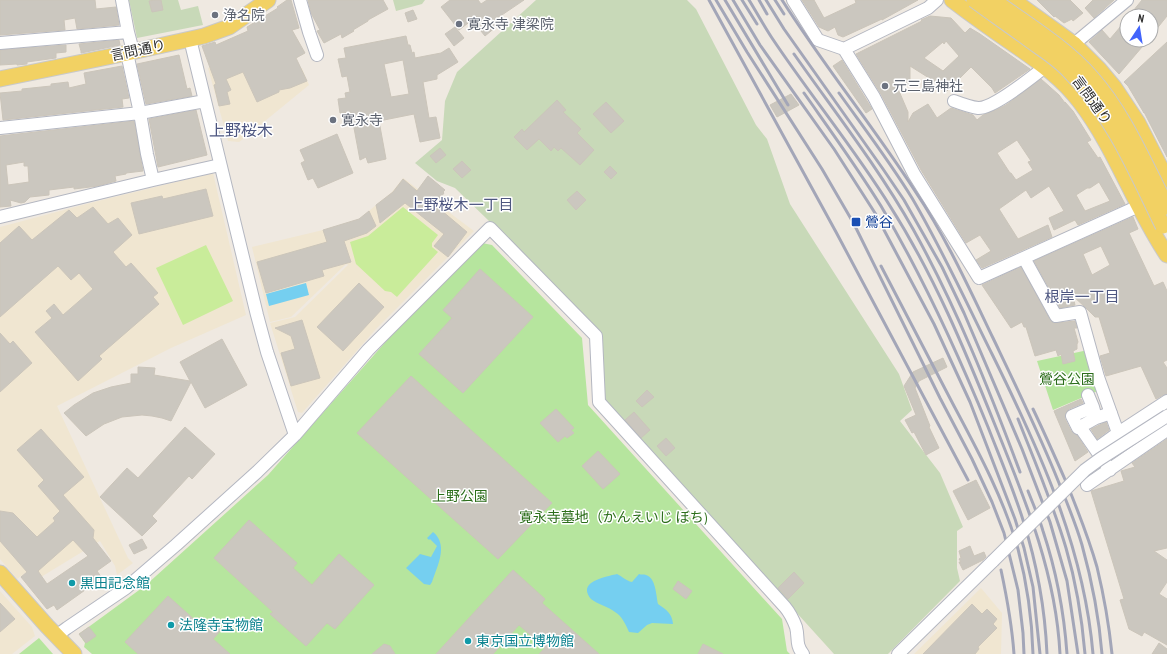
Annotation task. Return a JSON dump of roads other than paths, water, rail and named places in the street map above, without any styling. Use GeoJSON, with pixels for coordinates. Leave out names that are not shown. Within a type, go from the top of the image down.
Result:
{"type":"FeatureCollection","features":[{"type":"Feature","properties":{"kind":"main road","name":"言問通り"},"geometry":{"type":"LineString","coordinates":[[0,79],[210,34],[229,27],[268,0]]}},
{"type":"Feature","properties":{"kind":"main road"},"geometry":{"type":"LineString","coordinates":[[952,0],[1045,67],[1066,85],[1080,101],[1111,151],[1139,206],[1167,255]]}},
{"type":"Feature","properties":{"kind":"main road","name":"言問通り"},"geometry":{"type":"LineString","coordinates":[[974,0],[1053,56],[1070,71],[1083,86],[1097,103],[1113,130],[1165,231]]}},
{"type":"Feature","properties":{"kind":"main road","name":"言問通り"},"geometry":{"type":"LineString","coordinates":[[993,0],[1060,48],[1090,75],[1104,92],[1120,119],[1167,207]]}},
{"type":"Feature","properties":{"kind":"main road"},"geometry":{"type":"LineString","coordinates":[[1013,0],[1074,44],[1100,70],[1118,93],[1138,124],[1167,180]]}},
{"type":"Feature","properties":{"kind":"main road"},"geometry":{"type":"LineString","coordinates":[[0,573],[74,654]]}},
{"type":"Feature","properties":{"kind":"street"},"geometry":{"type":"LineString","coordinates":[[122,0],[147,154],[153,180]]}},
{"type":"Feature","properties":{"kind":"street"},"geometry":{"type":"LineString","coordinates":[[300,0],[309,32],[318,54]]}},
{"type":"Feature","properties":{"kind":"street"},"geometry":{"type":"LineString","coordinates":[[793,0],[818,40],[844,49],[874,97],[914,174],[979,278],[1139,206]]}},
{"type":"Feature","properties":{"kind":"street"},"geometry":{"type":"LineString","coordinates":[[844,49],[928,8],[937,0]]}},
{"type":"Feature","properties":{"kind":"street"},"geometry":{"type":"LineString","coordinates":[[1074,44],[1127,0]]}},
{"type":"Feature","properties":{"kind":"street"},"geometry":{"type":"LineString","coordinates":[[0,43],[128,32]]}},
{"type":"Feature","properties":{"kind":"street"},"geometry":{"type":"LineString","coordinates":[[190,39],[259,322],[267,352],[295,435]]}},
{"type":"Feature","properties":{"kind":"street"},"geometry":{"type":"LineString","coordinates":[[954,101],[980,108],[996,103],[1045,67]]}},
{"type":"Feature","properties":{"kind":"street"},"geometry":{"type":"LineString","coordinates":[[0,128],[140,113],[205,101]]}},
{"type":"Feature","properties":{"kind":"street"},"geometry":{"type":"LineString","coordinates":[[0,218],[220,165]]}},
{"type":"Feature","properties":{"kind":"street"},"geometry":{"type":"LineString","coordinates":[[56,636],[126,588],[252,477],[295,435],[368,350],[490,228],[596,336],[599,402],[785,607],[791,615],[796,628],[798,648],[804,654]]}},
{"type":"Feature","properties":{"kind":"street"},"geometry":{"type":"LineString","coordinates":[[1024,258],[1056,316],[1080,312],[1098,377],[1118,433]]}},
{"type":"Feature","properties":{"kind":"street"},"geometry":{"type":"LineString","coordinates":[[1088,394],[1094,412]]}},
{"type":"Feature","properties":{"kind":"street"},"geometry":{"type":"LineString","coordinates":[[1096,449],[1167,401]]}},
{"type":"Feature","properties":{"kind":"street"},"geometry":{"type":"LineString","coordinates":[[1110,470],[1080,427],[1078,428],[1072,416],[1094,412],[1111,413]]}},
{"type":"Feature","properties":{"kind":"street"},"geometry":{"type":"LineString","coordinates":[[898,654],[1085,470],[1167,416]]}},
{"type":"Feature","properties":{"kind":"street"},"geometry":{"type":"LineString","coordinates":[[1088,487],[1167,430]]}},
{"type":"Feature","properties":{"kind":"water"},"geometry":{"type":"Polygon","coordinates":[[[306,283],[309,295],[269,306],[266,294],[306,283]]]}},
{"type":"Feature","properties":{"kind":"water"},"geometry":{"type":"Polygon","coordinates":[[[433,532],[438,537],[441,549],[439,563],[430,585],[424,584],[406,568],[420,554],[431,557],[437,546],[427,538],[433,532]]]}},
{"type":"Feature","properties":{"kind":"water"},"geometry":{"type":"Polygon","coordinates":[[[617,574],[632,582],[639,574],[649,577],[654,583],[658,604],[668,612],[672,618],[673,624],[652,623],[647,625],[638,633],[629,632],[620,616],[591,599],[587,591],[590,584],[604,577],[617,574]]]}},
{"type":"Feature","properties":{"kind":"railway"},"geometry":{"type":"LineString","coordinates":[[709,0],[836,232],[968,480]]}},
{"type":"Feature","properties":{"kind":"railway"},"geometry":{"type":"LineString","coordinates":[[716,0],[747,52],[822,169],[854,224],[940,398],[972,459],[992,502],[1004,533],[1018,590],[1024,654]]}},
{"type":"Feature","properties":{"kind":"railway"},"geometry":{"type":"LineString","coordinates":[[725,0],[788,105]]}},
{"type":"Feature","properties":{"kind":"railway"},"geometry":{"type":"LineString","coordinates":[[733,0],[760,45],[834,149],[875,213],[934,324],[970,402],[1015,519],[1024,548],[1033,587],[1040,654]]}},
{"type":"Feature","properties":{"kind":"railway"},"geometry":{"type":"LineString","coordinates":[[742,0],[757,24]]}},
{"type":"Feature","properties":{"kind":"railway"},"geometry":{"type":"LineString","coordinates":[[749,0],[769,33],[862,163],[890,206],[921,259],[948,313],[1028,509],[1046,565],[1057,624],[1060,654]]}},
{"type":"Feature","properties":{"kind":"railway"},"geometry":{"type":"LineString","coordinates":[[759,0],[767,14]]}},
{"type":"Feature","properties":{"kind":"railway"},"geometry":{"type":"LineString","coordinates":[[766,0],[784,29],[904,200],[942,267],[964,313],[1022,449],[1050,522],[1067,581],[1078,654]]}},
{"type":"Feature","properties":{"kind":"railway"},"geometry":{"type":"LineString","coordinates":[[775,0],[784,14]]}},
{"type":"Feature","properties":{"kind":"railway"},"geometry":{"type":"LineString","coordinates":[[782,0],[915,191],[937,226],[966,282],[1019,392],[1074,521],[1082,545],[1092,586],[1102,654]]}},
{"type":"Feature","properties":{"kind":"railway"},"geometry":{"type":"LineString","coordinates":[[794,54],[871,161],[929,258],[971,348],[1020,472]]}},
{"type":"Feature","properties":{"kind":"railway"},"geometry":{"type":"LineString","coordinates":[[804,93],[881,206],[925,287],[964,370],[1011,485],[1028,537],[1042,603],[1047,654]]}},
{"type":"Feature","properties":{"kind":"railway"},"geometry":{"type":"LineString","coordinates":[[839,93],[895,171],[923,217],[954,276],[1026,426],[1057,500],[1069,537],[1080,575],[1088,614],[1093,654]]}},
{"type":"Feature","properties":{"kind":"railway"},"geometry":{"type":"LineString","coordinates":[[881,266],[981,458],[998,494],[1012,530],[1024,575],[1032,628],[1033,654]]}},
{"type":"Feature","properties":{"kind":"railway"},"geometry":{"type":"LineString","coordinates":[[1033,409],[1067,484],[1097,567],[1108,621],[1112,654]]}},
{"type":"Feature","properties":{"kind":"railway"},"geometry":{"type":"LineString","coordinates":[[1018,419],[1050,499],[1066,548],[1078,601],[1085,654]]}},
{"type":"Feature","properties":{"kind":"railway"},"geometry":{"type":"LineString","coordinates":[[1028,491],[1048,546],[1056,576],[1062,607],[1067,654]]}},
{"type":"Feature","properties":{"kind":"railway"},"geometry":{"type":"LineString","coordinates":[[1001,570],[1009,612],[1014,654]]}},
{"type":"Feature","properties":{"kind":"place","name":"浄名院"},"geometry":{"type":"Point","coordinates":[215,15]}},
{"type":"Feature","properties":{"kind":"place","name":"寛永寺 津梁院"},"geometry":{"type":"Point","coordinates":[459,24]}},
{"type":"Feature","properties":{"kind":"place","name":"元三島神社"},"geometry":{"type":"Point","coordinates":[885,86]}},
{"type":"Feature","properties":{"kind":"place","name":"寛永寺"},"geometry":{"type":"Point","coordinates":[333,120]}},
{"type":"Feature","properties":{"kind":"place","name":"鶯谷"},"geometry":{"type":"Point","coordinates":[856,222]}},
{"type":"Feature","properties":{"kind":"place","name":"黒田記念館"},"geometry":{"type":"Point","coordinates":[72,583]}},
{"type":"Feature","properties":{"kind":"place","name":"法隆寺宝物館"},"geometry":{"type":"Point","coordinates":[171,625]}},
{"type":"Feature","properties":{"kind":"place","name":"東京国立博物館"},"geometry":{"type":"Point","coordinates":[468,641]}},
{"type":"Feature","properties":{"kind":"district","name":"上野桜木"},"geometry":{"type":"Point","coordinates":[241,130]}},
{"type":"Feature","properties":{"kind":"district","name":"上野桜木一丁目"},"geometry":{"type":"Point","coordinates":[461,204]}},
{"type":"Feature","properties":{"kind":"district","name":"根岸一丁目"},"geometry":{"type":"Point","coordinates":[1082,296]}},
{"type":"Feature","properties":{"kind":"park label","name":"鶯谷公園"},"geometry":{"type":"Point","coordinates":[1067,379]}},
{"type":"Feature","properties":{"kind":"park label","name":"上野公園"},"geometry":{"type":"Point","coordinates":[460,496]}},
{"type":"Feature","properties":{"kind":"park label","name":"寛永寺墓地（かんえいじ ぼち)"},"geometry":{"type":"Point","coordinates":[613,517]}}]}
